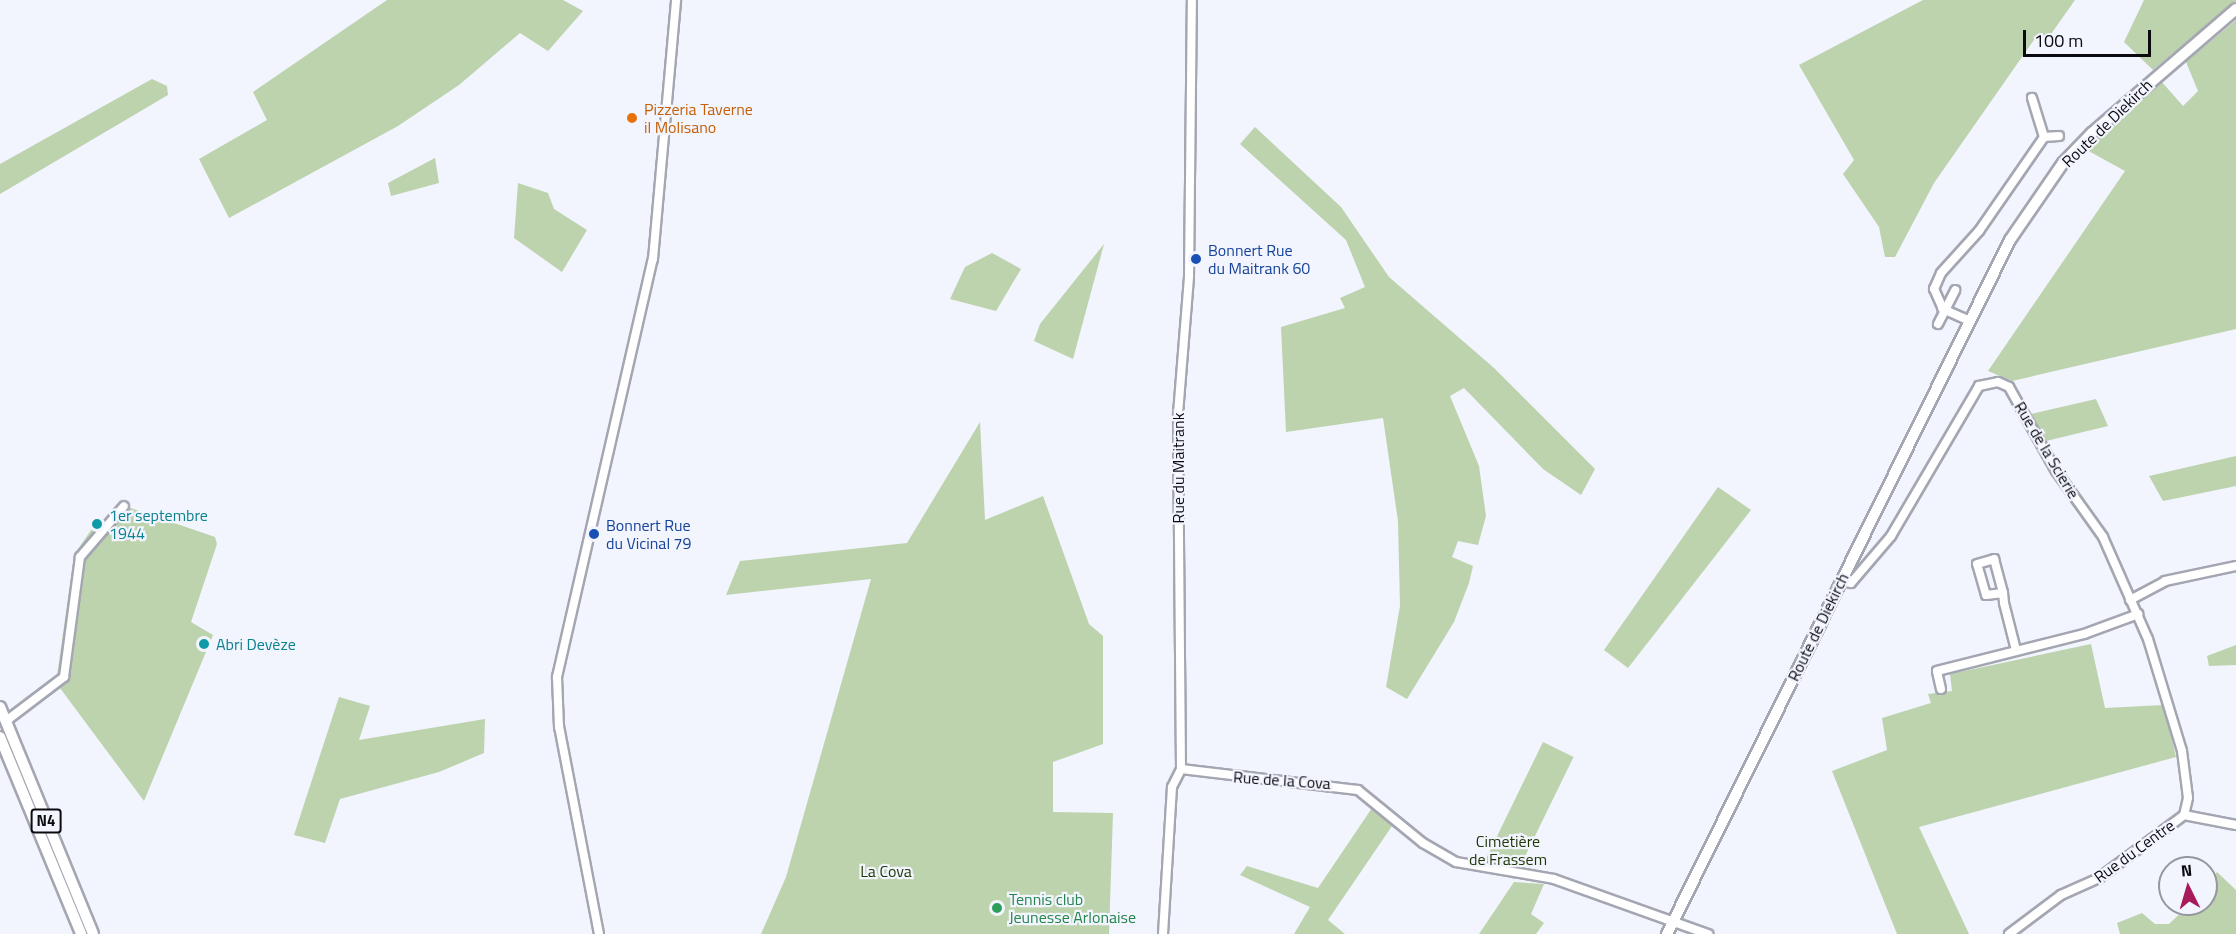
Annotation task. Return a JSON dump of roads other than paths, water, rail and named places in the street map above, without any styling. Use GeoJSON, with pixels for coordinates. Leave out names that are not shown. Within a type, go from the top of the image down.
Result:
{"type":"FeatureCollection","features":[{"type":"Feature","properties":{"kind":"main road","name":"Route de Diekirch"},"geometry":{"type":"LineString","coordinates":[[1667,934],[2010,240],[2063,163],[2125,102],[2236,9]]}},
{"type":"Feature","properties":{"kind":"main road","name":"N4"},"geometry":{"type":"LineString","coordinates":[[0,707],[93,934]]}},
{"type":"Feature","properties":{"kind":"main road","name":"N4"},"geometry":{"type":"LineString","coordinates":[[0,737],[81,934]]}},
{"type":"Feature","properties":{"kind":"street"},"geometry":{"type":"LineString","coordinates":[[599,934],[559,727],[557,677],[653,259],[676,0]]}},
{"type":"Feature","properties":{"kind":"street","name":"Rue du Maitrank"},"geometry":{"type":"LineString","coordinates":[[1163,934],[1172,787],[1181,769],[1178,414],[1190,276],[1192,0]]}},
{"type":"Feature","properties":{"kind":"street","name":"Route de Diekirch"},"geometry":{"type":"LineString","coordinates":[[2032,98],[2044,137]]}},
{"type":"Feature","properties":{"kind":"street","name":"Route de Diekirch"},"geometry":{"type":"LineString","coordinates":[[2044,137],[2059,136]]}},
{"type":"Feature","properties":{"kind":"street","name":"Route de Diekirch"},"geometry":{"type":"LineString","coordinates":[[1947,311],[1934,289],[1941,273],[1979,231],[2044,137]]}},
{"type":"Feature","properties":{"kind":"street"},"geometry":{"type":"LineString","coordinates":[[1938,324],[1947,311],[1955,290]]}},
{"type":"Feature","properties":{"kind":"street"},"geometry":{"type":"LineString","coordinates":[[1947,311],[1970,321]]}},
{"type":"Feature","properties":{"kind":"street","name":"Rue de la Scierie"},"geometry":{"type":"LineString","coordinates":[[1841,581],[1851,584],[1891,536],[1979,386],[1998,382],[2009,387],[2056,471],[2103,537],[2130,600]]}},
{"type":"Feature","properties":{"kind":"street"},"geometry":{"type":"LineString","coordinates":[[6,721],[64,677],[80,557],[124,506]]}},
{"type":"Feature","properties":{"kind":"street"},"geometry":{"type":"LineString","coordinates":[[2184,815],[2188,798],[2182,751],[2168,692],[2138,614],[2130,600],[2165,580],[2236,566]]}},
{"type":"Feature","properties":{"kind":"street"},"geometry":{"type":"LineString","coordinates":[[2003,593],[2016,650]]}},
{"type":"Feature","properties":{"kind":"street"},"geometry":{"type":"LineString","coordinates":[[1941,689],[1937,671],[2084,634],[2138,614]]}},
{"type":"Feature","properties":{"kind":"street","name":"Rue de la Cova"},"geometry":{"type":"LineString","coordinates":[[1181,769],[1358,790],[1423,843],[1455,861],[1554,879],[1674,920]]}},
{"type":"Feature","properties":{"kind":"street","name":"Rue du Centre"},"geometry":{"type":"LineString","coordinates":[[2009,934],[2061,895],[2099,878],[2184,815],[2236,825]]}},
{"type":"Feature","properties":{"kind":"street"},"geometry":{"type":"LineString","coordinates":[[1674,920],[1708,934]]}},
{"type":"Feature","properties":{"kind":"place","name":"Pizzeria Taverne il Molisano"},"geometry":{"type":"Point","coordinates":[632,118]}},
{"type":"Feature","properties":{"kind":"place","name":"Bonnert Rue du Maitrank 60"},"geometry":{"type":"Point","coordinates":[1196,259]}},
{"type":"Feature","properties":{"kind":"place","name":"1er septembre 1944"},"geometry":{"type":"Point","coordinates":[97,524]}},
{"type":"Feature","properties":{"kind":"place","name":"Bonnert Rue du Vicinal 79"},"geometry":{"type":"Point","coordinates":[594,534]}},
{"type":"Feature","properties":{"kind":"place","name":"Abri Devèze"},"geometry":{"type":"Point","coordinates":[204,644]}},
{"type":"Feature","properties":{"kind":"place","name":"Tennis club Jeunesse Arlonaise"},"geometry":{"type":"Point","coordinates":[997,908]}},
{"type":"Feature","properties":{"kind":"park label","name":"Cimetière de Frassem"},"geometry":{"type":"Point","coordinates":[1508,850]}},
{"type":"Feature","properties":{"kind":"park label","name":"La Cova"},"geometry":{"type":"Point","coordinates":[886,871]}}]}
